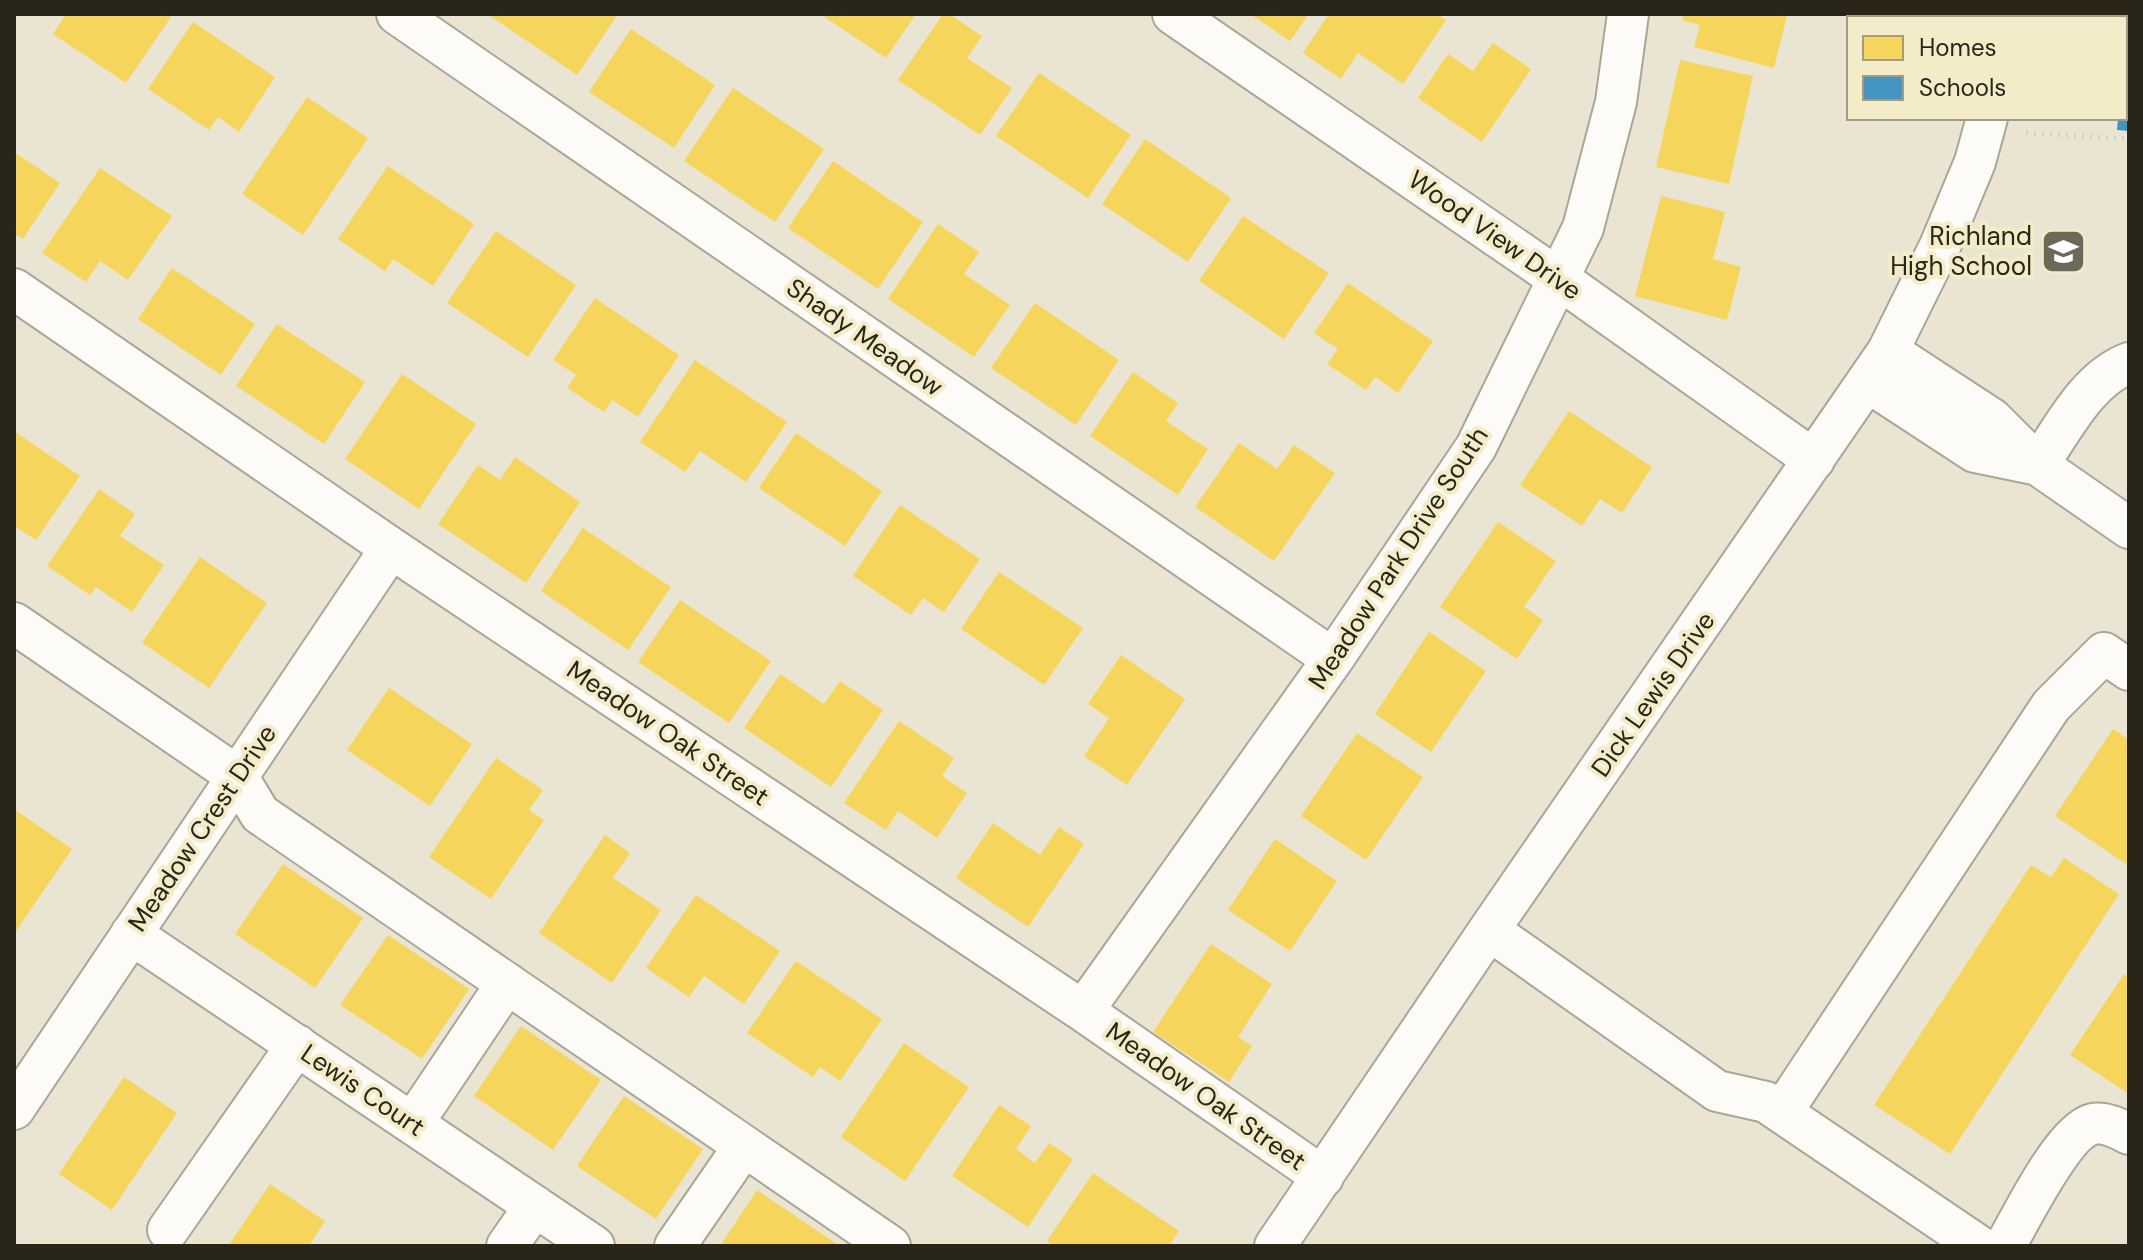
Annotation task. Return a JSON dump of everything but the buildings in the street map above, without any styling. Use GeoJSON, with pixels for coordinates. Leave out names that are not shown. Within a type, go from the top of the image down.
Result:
{"type":"FeatureCollection","features":[{"type":"Feature","properties":{"kind":"street","name":"Shady Meadow"},"geometry":{"type":"LineString","coordinates":[[397,14],[1333,659]]}},
{"type":"Feature","properties":{"kind":"street","name":"Wood View Drive"},"geometry":{"type":"LineString","coordinates":[[1173,14],[1559,279],[1814,460]]}},
{"type":"Feature","properties":{"kind":"street","name":"Meadow Park Drive South"},"geometry":{"type":"LineString","coordinates":[[1083,1011],[1333,659],[1476,447],[1583,228],[1616,102],[1628,14]]}},
{"type":"Feature","properties":{"kind":"street","name":"Dick Lewis Drive"},"geometry":{"type":"LineString","coordinates":[[1275,1246],[1878,366],[1940,246],[1975,162],[1986,120]]}},
{"type":"Feature","properties":{"kind":"street","name":"Meadow Oak Street"},"geometry":{"type":"LineString","coordinates":[[14,289],[391,548],[1083,1011],[1323,1177]]}},
{"type":"Feature","properties":{"kind":"street"},"geometry":{"type":"LineString","coordinates":[[2038,465],[2100,380],[2129,363]]}},
{"type":"Feature","properties":{"kind":"street"},"geometry":{"type":"LineString","coordinates":[[1878,366],[1975,452],[2038,465],[2129,528]]}},
{"type":"Feature","properties":{"kind":"street","name":"Meadow Crest Drive"},"geometry":{"type":"LineString","coordinates":[[14,1109],[391,548]]}},
{"type":"Feature","properties":{"kind":"street"},"geometry":{"type":"LineString","coordinates":[[14,623],[237,776],[260,814],[890,1246]]}},
{"type":"Feature","properties":{"kind":"street"},"geometry":{"type":"LineString","coordinates":[[1782,1112],[2051,706],[2104,653],[2129,670]]}},
{"type":"Feature","properties":{"kind":"street"},"geometry":{"type":"LineString","coordinates":[[1489,930],[1717,1091],[1766,1102],[1979,1246]]}},
{"type":"Feature","properties":{"kind":"street","name":"Lewis Court"},"geometry":{"type":"LineString","coordinates":[[131,934],[594,1246]]}},
{"type":"Feature","properties":{"kind":"street"},"geometry":{"type":"LineString","coordinates":[[413,1123],[507,983]]}},
{"type":"Feature","properties":{"kind":"street"},"geometry":{"type":"LineString","coordinates":[[168,1230],[297,1045]]}},
{"type":"Feature","properties":{"kind":"street"},"geometry":{"type":"LineString","coordinates":[[2005,1246],[2057,1156],[2081,1129],[2095,1123],[2119,1128],[2129,1134]]}},
{"type":"Feature","properties":{"kind":"street"},"geometry":{"type":"LineString","coordinates":[[675,1246],[744,1146]]}},
{"type":"Feature","properties":{"kind":"street"},"geometry":{"type":"LineString","coordinates":[[507,1246],[535,1206]]}},
{"type":"Feature","properties":{"kind":"path"},"geometry":{"type":"LineString","coordinates":[[2026,133],[2129,139]]}},
{"type":"Feature","properties":{"kind":"place","name":"Richland High School"},"geometry":{"type":"Point","coordinates":[2063,251]}}]}
